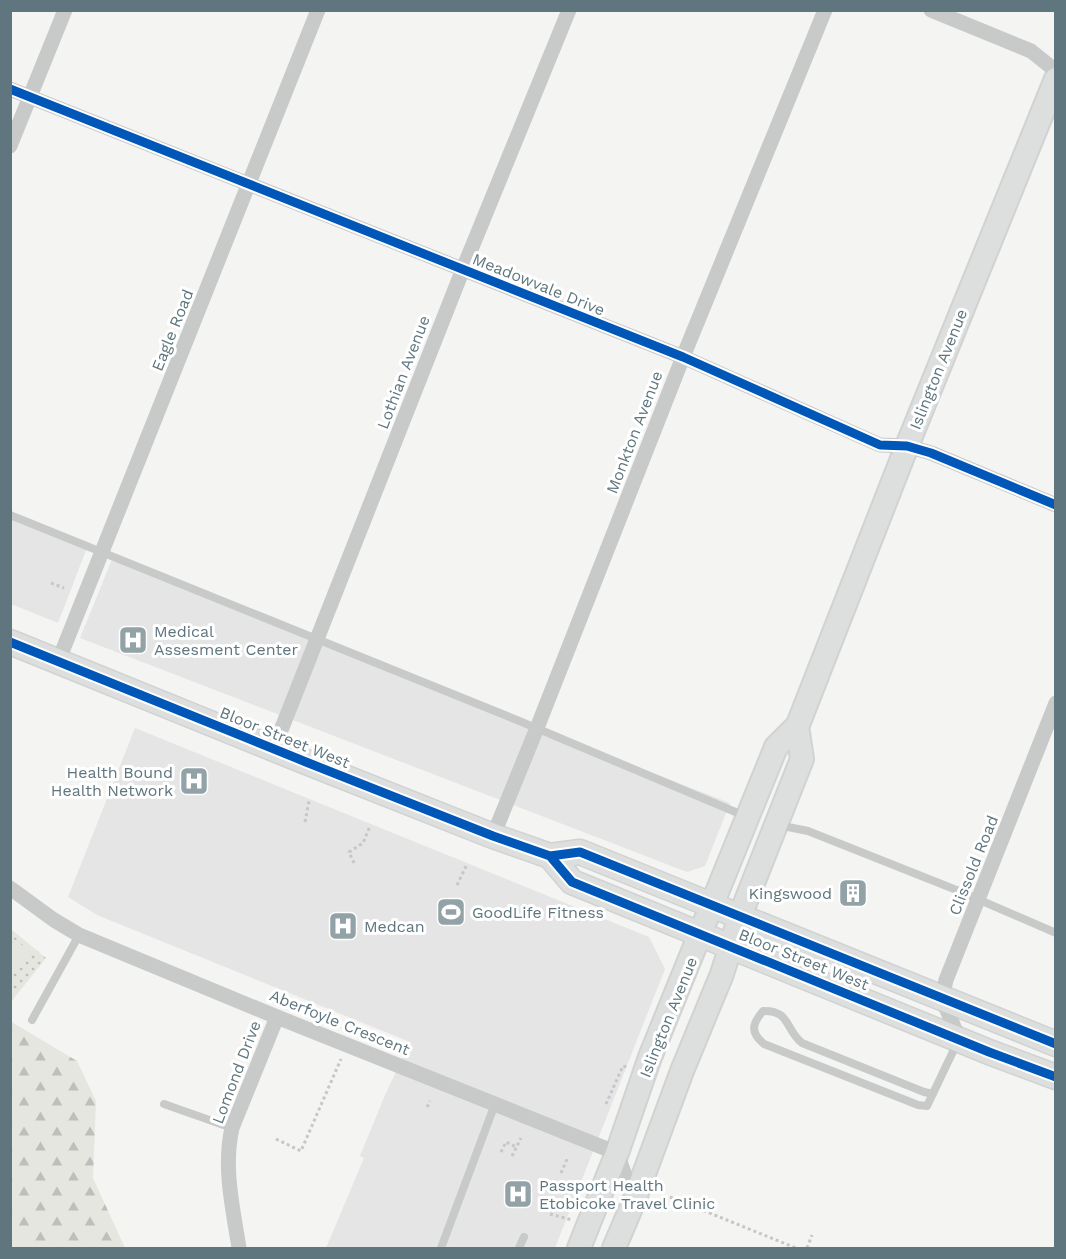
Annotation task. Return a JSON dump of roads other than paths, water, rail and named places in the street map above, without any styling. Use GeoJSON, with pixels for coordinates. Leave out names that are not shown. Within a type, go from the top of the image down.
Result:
{"type":"FeatureCollection","features":[{"type":"Feature","properties":{"kind":"main road","name":"Islington Avenue"},"geometry":{"type":"LineString","coordinates":[[579,1248],[617,1153],[650,1057],[747,817],[776,747],[796,726],[1056,79]]}},
{"type":"Feature","properties":{"kind":"main road","name":"Bloor Street West"},"geometry":{"type":"LineString","coordinates":[[10,642],[494,836],[550,856],[580,852],[1056,1044]]}},
{"type":"Feature","properties":{"kind":"main road","name":"Islington Avenue"},"geometry":{"type":"LineString","coordinates":[[614,1248],[722,974],[740,916],[802,759],[796,726]]}},
{"type":"Feature","properties":{"kind":"main road","name":"Bloor Street West"},"geometry":{"type":"LineString","coordinates":[[550,856],[572,882],[1056,1077]]}},
{"type":"Feature","properties":{"kind":"main road"},"geometry":{"type":"LineString","coordinates":[[650,1057],[682,1071]]}},
{"type":"Feature","properties":{"kind":"street"},"geometry":{"type":"LineString","coordinates":[[10,146],[65,10]]}},
{"type":"Feature","properties":{"kind":"street","name":"Eagle Road"},"geometry":{"type":"LineString","coordinates":[[58,662],[318,10]]}},
{"type":"Feature","properties":{"kind":"street","name":"Lothian Avenue"},"geometry":{"type":"LineString","coordinates":[[274,748],[462,269],[569,10]]}},
{"type":"Feature","properties":{"kind":"street","name":"Monkton Avenue"},"geometry":{"type":"LineString","coordinates":[[494,836],[683,357],[825,10]]}},
{"type":"Feature","properties":{"kind":"street"},"geometry":{"type":"LineString","coordinates":[[931,10],[953,15],[1031,51],[1056,71]]}},
{"type":"Feature","properties":{"kind":"street","name":"Meadowvale Drive"},"geometry":{"type":"LineString","coordinates":[[10,89],[683,357],[880,445],[907,446],[940,457],[1056,505]]}},
{"type":"Feature","properties":{"kind":"street","name":"Clissold Road"},"geometry":{"type":"LineString","coordinates":[[942,998],[946,980],[1056,704]]}},
{"type":"Feature","properties":{"kind":"street","name":"Aberfoyle Crescent"},"geometry":{"type":"LineString","coordinates":[[10,888],[79,935],[276,1017],[617,1153]]}},
{"type":"Feature","properties":{"kind":"street"},"geometry":{"type":"LineString","coordinates":[[942,998],[958,1039]]}},
{"type":"Feature","properties":{"kind":"street","name":"Lomond Drive"},"geometry":{"type":"LineString","coordinates":[[239,1248],[228,1162],[230,1140],[232,1128],[276,1017]]}},
{"type":"Feature","properties":{"kind":"street"},"geometry":{"type":"LineString","coordinates":[[617,1153],[634,1201]]}},
{"type":"Feature","properties":{"kind":"lane"},"geometry":{"type":"LineString","coordinates":[[10,515],[537,729],[747,817]]}},
{"type":"Feature","properties":{"kind":"lane"},"geometry":{"type":"LineString","coordinates":[[777,825],[807,831],[1056,933]]}},
{"type":"Feature","properties":{"kind":"lane"},"geometry":{"type":"LineString","coordinates":[[32,1020],[79,935]]}},
{"type":"Feature","properties":{"kind":"lane"},"geometry":{"type":"LineString","coordinates":[[933,1094],[802,1043],[795,1038],[781,1015],[772,1011],[763,1011],[754,1024],[754,1032],[764,1044],[918,1105],[927,1106],[933,1094],[958,1039]]}},
{"type":"Feature","properties":{"kind":"lane"},"geometry":{"type":"LineString","coordinates":[[165,1104],[232,1128]]}},
{"type":"Feature","properties":{"kind":"lane"},"geometry":{"type":"LineString","coordinates":[[441,1248],[495,1104]]}},
{"type":"Feature","properties":{"kind":"lane"},"geometry":{"type":"LineString","coordinates":[[519,1248],[524,1237]]}},
{"type":"Feature","properties":{"kind":"place","name":"Medical Assesment Center"},"geometry":{"type":"Point","coordinates":[133,640]}},
{"type":"Feature","properties":{"kind":"place","name":"Health Bound Health Network"},"geometry":{"type":"Point","coordinates":[194,781]}},
{"type":"Feature","properties":{"kind":"place","name":"Kingswood"},"geometry":{"type":"Point","coordinates":[853,893]}},
{"type":"Feature","properties":{"kind":"place","name":"GoodLife Fitness"},"geometry":{"type":"Point","coordinates":[451,912]}},
{"type":"Feature","properties":{"kind":"place","name":"Medcan"},"geometry":{"type":"Point","coordinates":[343,926]}},
{"type":"Feature","properties":{"kind":"place","name":"Passport Health Etobicoke Travel Clinic"},"geometry":{"type":"Point","coordinates":[518,1194]}}]}
